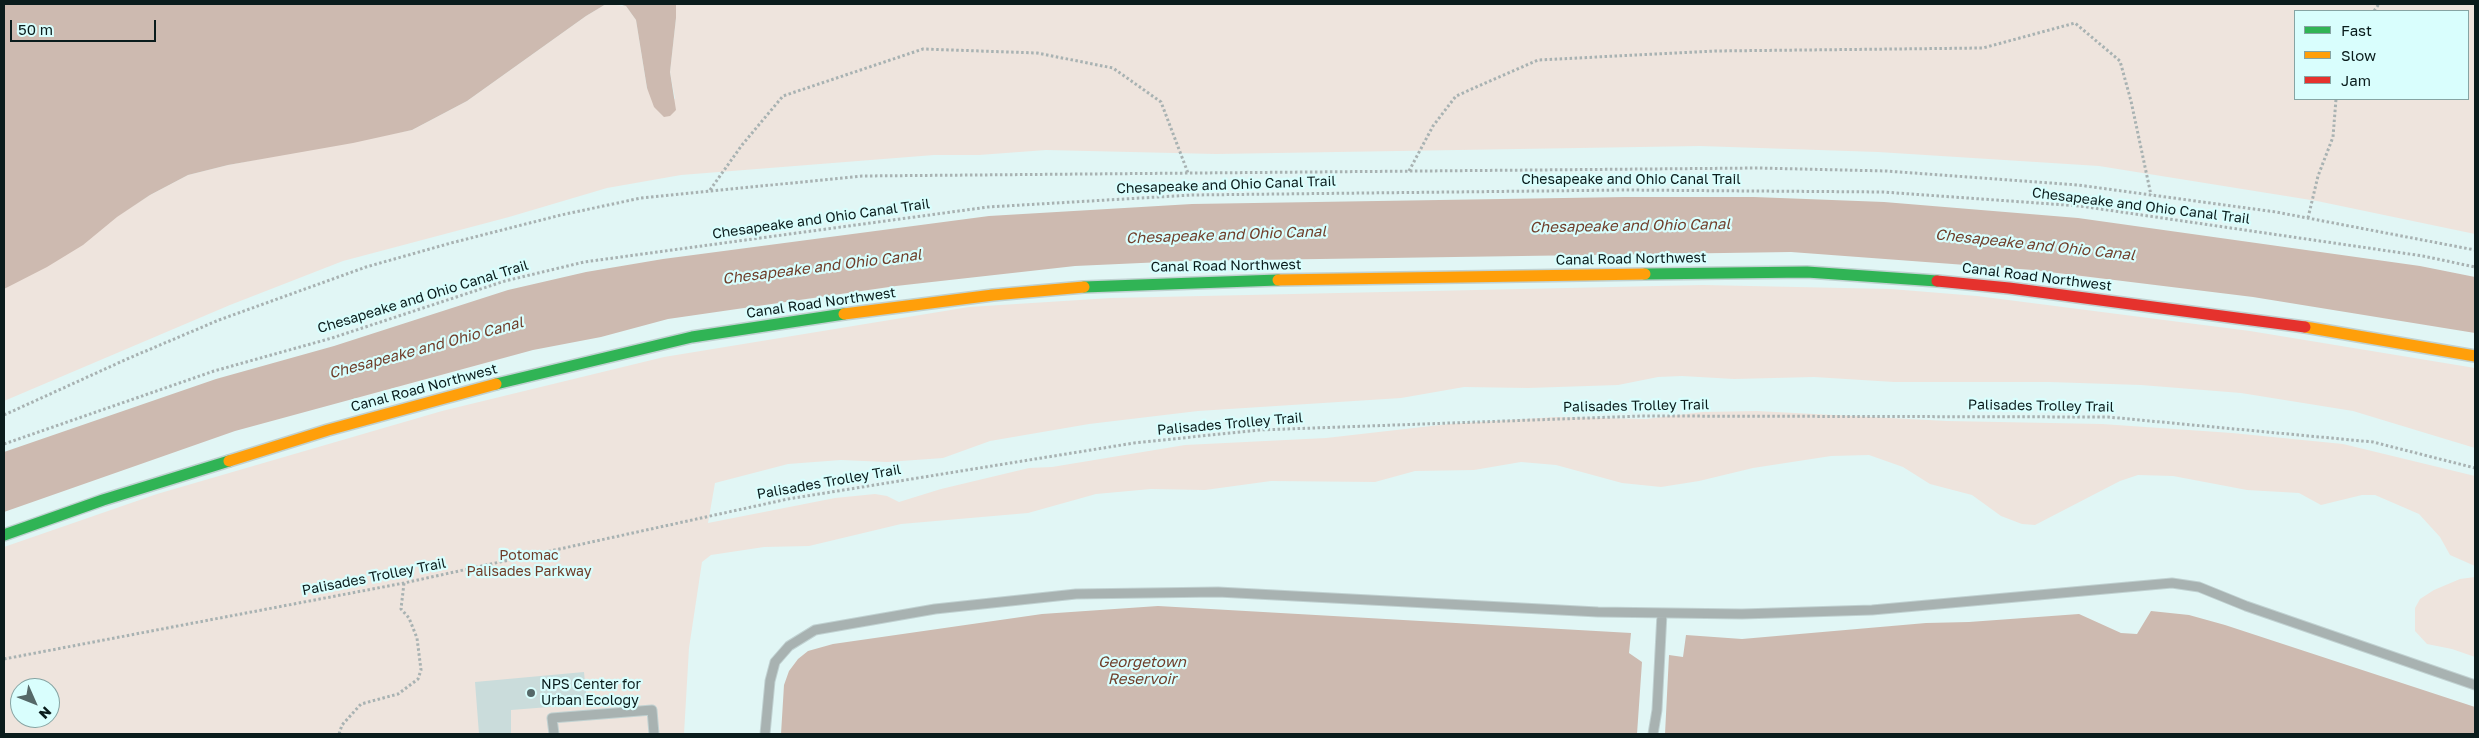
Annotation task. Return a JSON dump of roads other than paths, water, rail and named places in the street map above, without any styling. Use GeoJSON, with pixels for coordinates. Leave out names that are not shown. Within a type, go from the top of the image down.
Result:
{"type":"FeatureCollection","features":[{"type":"Feature","properties":{"kind":"highway","name":"Canal Road Northwest"},"geometry":{"type":"LineString","coordinates":[[4,536],[112,497],[328,430],[454,395],[615,354],[692,337],[775,324],[993,294],[1084,286],[1197,281],[1807,272],[1960,283],[2047,293],[2324,329],[2475,356]]}},
{"type":"Feature","properties":{"kind":"lane"},"geometry":{"type":"LineString","coordinates":[[766,734],[770,681],[775,662],[789,646],[815,630],[935,609],[1076,594],[1218,592],[1662,613],[1742,614],[1872,610],[2172,583],[2199,586],[2246,606],[2475,685]]}},
{"type":"Feature","properties":{"kind":"lane"},"geometry":{"type":"LineString","coordinates":[[1653,734],[1657,710],[1662,613]]}},
{"type":"Feature","properties":{"kind":"lane"},"geometry":{"type":"LineString","coordinates":[[554,734],[552,718],[652,710],[654,734]]}},
{"type":"Feature","properties":{"kind":"water"},"geometry":{"type":"Polygon","coordinates":[[[4,4],[606,4],[586,16],[467,101],[412,130],[353,143],[228,165],[188,175],[150,195],[117,217],[83,245],[47,267],[4,289],[4,4]]]}},
{"type":"Feature","properties":{"kind":"water"},"geometry":{"type":"Polygon","coordinates":[[[618,4],[676,4],[670,72],[676,110],[670,116],[664,117],[654,107],[647,88],[636,20],[626,6],[618,4]]]}},
{"type":"Feature","properties":{"kind":"water","name":"Chesapeake and Ohio Canal"},"geometry":{"type":"Polygon","coordinates":[[[1625,197],[1754,197],[1884,202],[2078,218],[2420,266],[2475,277],[2475,333],[2253,297],[2033,270],[1791,252],[1185,261],[1075,266],[896,286],[668,319],[601,337],[533,350],[235,431],[4,512],[4,452],[216,379],[334,346],[508,290],[586,272],[663,259],[989,216],[1192,204],[1625,197]]]}},
{"type":"Feature","properties":{"kind":"water","name":"Georgetown Reservoir"},"geometry":{"type":"Polygon","coordinates":[[[1158,606],[1631,633],[1629,653],[1642,662],[1637,734],[781,734],[784,685],[789,671],[798,659],[808,651],[833,644],[1042,614],[1158,606]]]}},
{"type":"Feature","properties":{"kind":"water"},"geometry":{"type":"Polygon","coordinates":[[[2151,611],[2189,615],[2225,625],[2475,707],[2475,734],[1665,734],[1669,655],[1683,657],[1686,635],[1742,639],[1926,623],[1969,622],[2079,614],[2121,633],[2137,634],[2151,611]]]}},
{"type":"Feature","properties":{"kind":"place","name":"NPS Center for Urban Ecology"},"geometry":{"type":"Point","coordinates":[531,693]}},
{"type":"Feature","properties":{"kind":"park label","name":"Potomac Palisades Parkway"},"geometry":{"type":"Point","coordinates":[529,564]}}]}
